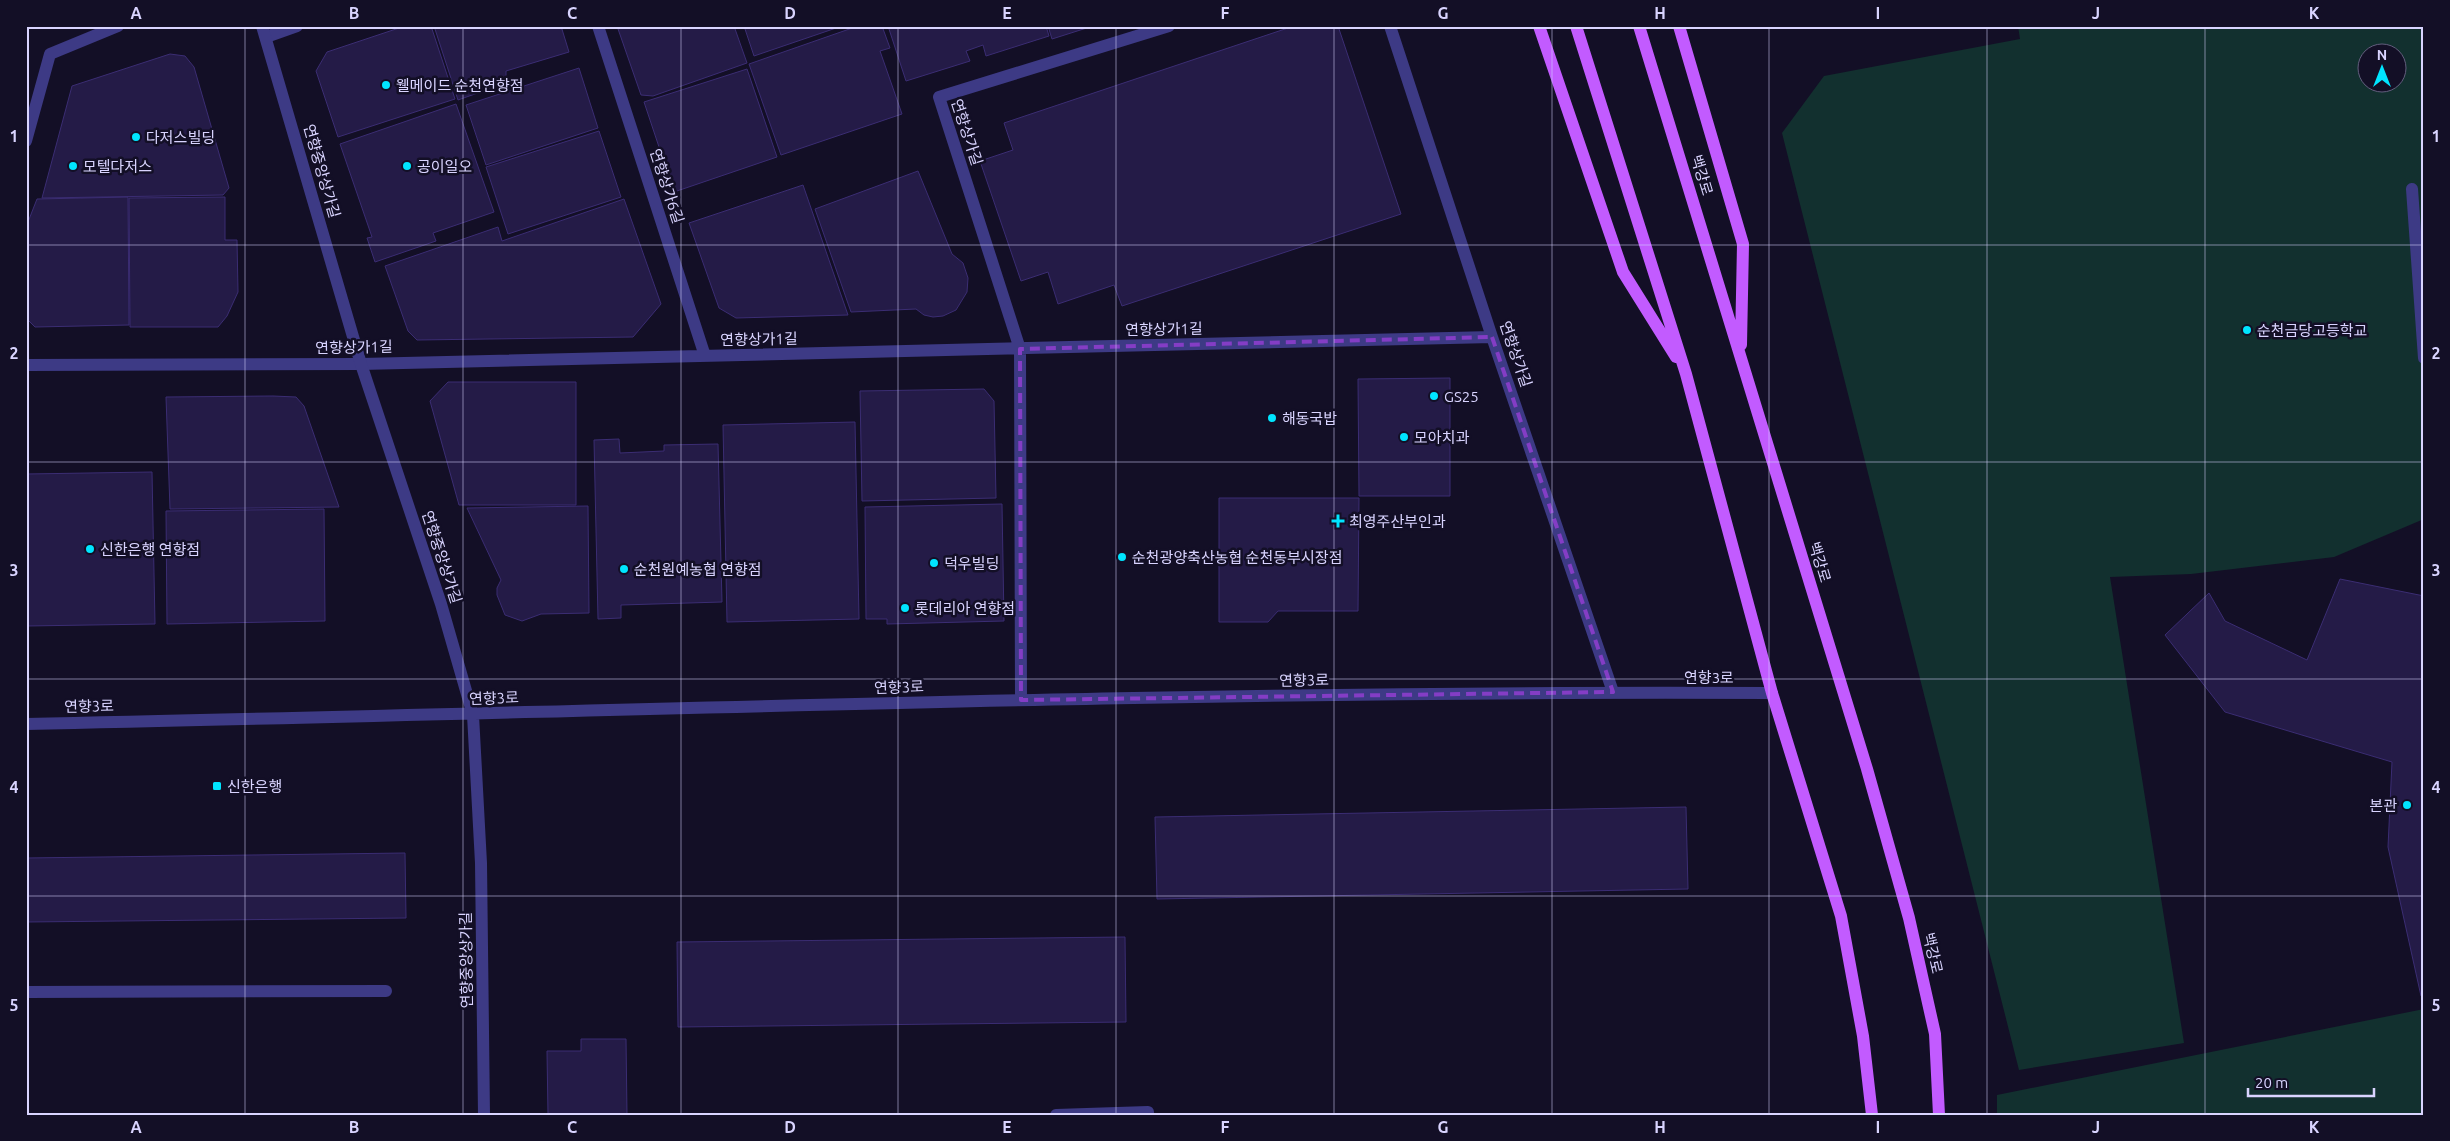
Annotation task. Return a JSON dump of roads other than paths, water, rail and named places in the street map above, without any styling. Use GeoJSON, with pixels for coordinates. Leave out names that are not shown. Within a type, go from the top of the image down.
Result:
{"type":"FeatureCollection","features":[{"type":"Feature","properties":{"kind":"main road"},"geometry":{"type":"LineString","coordinates":[[1539,26],[1623,272],[1686,374]]}},
{"type":"Feature","properties":{"kind":"main road"},"geometry":{"type":"LineString","coordinates":[[1576,26],[1686,374],[1772,693],[1840,916],[1862,1036],[1872,1115]]}},
{"type":"Feature","properties":{"kind":"main road","name":"백강로"},"geometry":{"type":"LineString","coordinates":[[1639,26],[1867,769],[1909,918],[1935,1034],[1940,1115]]}},
{"type":"Feature","properties":{"kind":"main road"},"geometry":{"type":"LineString","coordinates":[[1679,26],[1743,244],[1740,358]]}},
{"type":"Feature","properties":{"kind":"street"},"geometry":{"type":"LineString","coordinates":[[26,141],[50,54],[118,26]]}},
{"type":"Feature","properties":{"kind":"street"},"geometry":{"type":"LineString","coordinates":[[264,32],[297,26]]}},
{"type":"Feature","properties":{"kind":"street","name":"연향상가6길"},"geometry":{"type":"LineString","coordinates":[[598,26],[706,356]]}},
{"type":"Feature","properties":{"kind":"street","name":"연향상가길"},"geometry":{"type":"LineString","coordinates":[[1020,349],[939,98],[1168,26]]}},
{"type":"Feature","properties":{"kind":"street","name":"연향상가길"},"geometry":{"type":"LineString","coordinates":[[1390,26],[1492,337],[1613,692]]}},
{"type":"Feature","properties":{"kind":"street","name":"연향중앙상가길"},"geometry":{"type":"LineString","coordinates":[[264,32],[361,364],[441,604],[473,715],[481,863],[484,1115]]}},
{"type":"Feature","properties":{"kind":"street"},"geometry":{"type":"LineString","coordinates":[[2412,189],[2424,358]]}},
{"type":"Feature","properties":{"kind":"street","name":"연향상가1길"},"geometry":{"type":"LineString","coordinates":[[26,365],[361,364],[1492,337]]}},
{"type":"Feature","properties":{"kind":"street"},"geometry":{"type":"LineString","coordinates":[[1020,349],[1021,700]]}},
{"type":"Feature","properties":{"kind":"street","name":"연향3로"},"geometry":{"type":"LineString","coordinates":[[26,724],[473,715],[1021,700],[1613,692],[1772,693]]}},
{"type":"Feature","properties":{"kind":"street"},"geometry":{"type":"LineString","coordinates":[[26,992],[386,991]]}},
{"type":"Feature","properties":{"kind":"street"},"geometry":{"type":"LineString","coordinates":[[1056,1115],[1148,1112],[1148,1115]]}},
{"type":"Feature","properties":{"kind":"place","name":"웰메이드 순천연향점"},"geometry":{"type":"Point","coordinates":[386,85]}},
{"type":"Feature","properties":{"kind":"place","name":"다저스빌딩"},"geometry":{"type":"Point","coordinates":[136,137]}},
{"type":"Feature","properties":{"kind":"place","name":"모텔다저스"},"geometry":{"type":"Point","coordinates":[73,166]}},
{"type":"Feature","properties":{"kind":"place","name":"공이일오"},"geometry":{"type":"Point","coordinates":[407,166]}},
{"type":"Feature","properties":{"kind":"place","name":"순천금당고등학교"},"geometry":{"type":"Point","coordinates":[2247,330]}},
{"type":"Feature","properties":{"kind":"place","name":"GS25"},"geometry":{"type":"Point","coordinates":[1434,396]}},
{"type":"Feature","properties":{"kind":"place","name":"해동국밥"},"geometry":{"type":"Point","coordinates":[1272,418]}},
{"type":"Feature","properties":{"kind":"place","name":"모아치과"},"geometry":{"type":"Point","coordinates":[1404,437]}},
{"type":"Feature","properties":{"kind":"place","name":"최영주산부인과"},"geometry":{"type":"Point","coordinates":[1338,521]}},
{"type":"Feature","properties":{"kind":"place","name":"신한은행 연향점"},"geometry":{"type":"Point","coordinates":[90,549]}},
{"type":"Feature","properties":{"kind":"place","name":"순천광양축산농협 순천동부시장점"},"geometry":{"type":"Point","coordinates":[1122,557]}},
{"type":"Feature","properties":{"kind":"place","name":"덕우빌딩"},"geometry":{"type":"Point","coordinates":[934,563]}},
{"type":"Feature","properties":{"kind":"place","name":"순천원예농협 연향점"},"geometry":{"type":"Point","coordinates":[624,569]}},
{"type":"Feature","properties":{"kind":"place","name":"롯데리아 연향점"},"geometry":{"type":"Point","coordinates":[905,608]}},
{"type":"Feature","properties":{"kind":"place","name":"신한은행"},"geometry":{"type":"Point","coordinates":[217,786]}},
{"type":"Feature","properties":{"kind":"place","name":"본관"},"geometry":{"type":"Point","coordinates":[2407,805]}}]}
